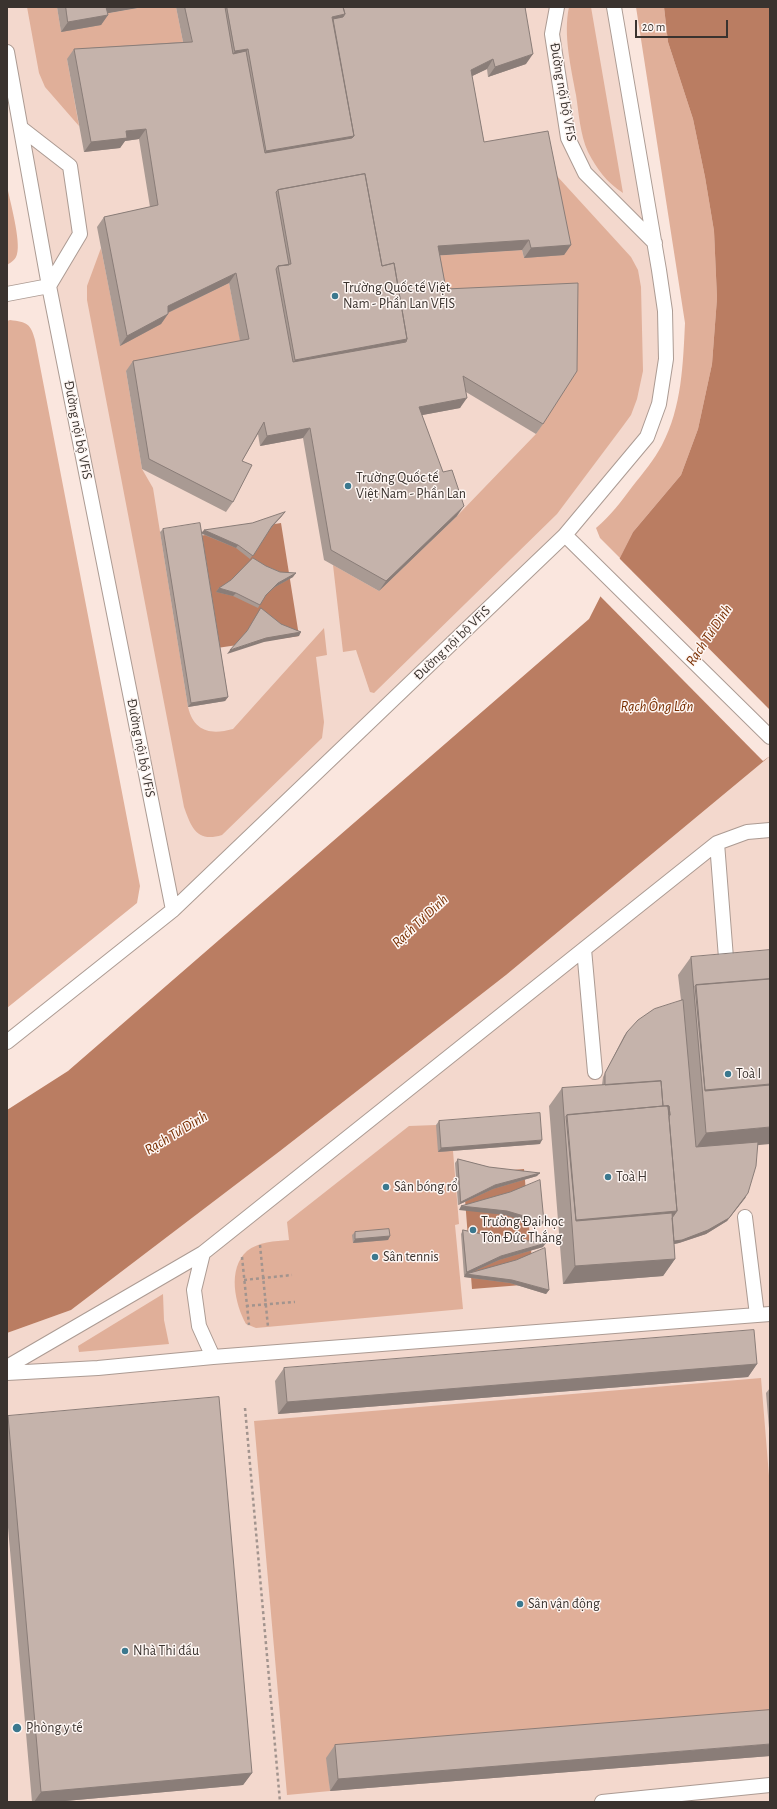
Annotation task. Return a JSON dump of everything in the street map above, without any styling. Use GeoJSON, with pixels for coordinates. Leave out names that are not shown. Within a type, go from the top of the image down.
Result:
{"type":"FeatureCollection","features":[{"type":"Feature","properties":{"kind":"lane","name":"Đường nội bộ VFiS"},"geometry":{"type":"LineString","coordinates":[[557,7],[552,34],[568,138],[585,173],[655,242]]}},
{"type":"Feature","properties":{"kind":"lane","name":"Đường nội bộ VFiS"},"geometry":{"type":"LineString","coordinates":[[173,910],[565,535],[647,437],[660,404],[666,359],[665,311],[655,242],[614,7]]}},
{"type":"Feature","properties":{"kind":"lane","name":"Đường nội bộ VFiS"},"geometry":{"type":"LineString","coordinates":[[7,52],[49,286],[173,910]]}},
{"type":"Feature","properties":{"kind":"lane"},"geometry":{"type":"LineString","coordinates":[[7,294],[49,286],[80,234],[70,166],[21,128]]}},
{"type":"Feature","properties":{"kind":"lane"},"geometry":{"type":"LineString","coordinates":[[565,535],[770,737]]}},
{"type":"Feature","properties":{"kind":"lane"},"geometry":{"type":"LineString","coordinates":[[7,1367],[203,1253],[716,843],[747,832],[770,830]]}},
{"type":"Feature","properties":{"kind":"lane"},"geometry":{"type":"LineString","coordinates":[[716,843],[726,958]]}},
{"type":"Feature","properties":{"kind":"lane"},"geometry":{"type":"LineString","coordinates":[[7,1042],[173,910]]}},
{"type":"Feature","properties":{"kind":"lane"},"geometry":{"type":"LineString","coordinates":[[584,949],[595,1072]]}},
{"type":"Feature","properties":{"kind":"lane"},"geometry":{"type":"LineString","coordinates":[[7,1373],[98,1368],[214,1357],[764,1315],[745,1217]]}},
{"type":"Feature","properties":{"kind":"lane"},"geometry":{"type":"LineString","coordinates":[[203,1253],[194,1290],[199,1326],[214,1357]]}},
{"type":"Feature","properties":{"kind":"lane"},"geometry":{"type":"LineString","coordinates":[[602,1802],[770,1785]]}},
{"type":"Feature","properties":{"kind":"path"},"geometry":{"type":"LineString","coordinates":[[260,1245],[262,1278],[268,1327]]}},
{"type":"Feature","properties":{"kind":"path"},"geometry":{"type":"LineString","coordinates":[[242,1257],[248,1325]]}},
{"type":"Feature","properties":{"kind":"path"},"geometry":{"type":"LineString","coordinates":[[244,1280],[292,1274]]}},
{"type":"Feature","properties":{"kind":"path"},"geometry":{"type":"LineString","coordinates":[[246,1306],[295,1302]]}},
{"type":"Feature","properties":{"kind":"path"},"geometry":{"type":"LineString","coordinates":[[245,1408],[280,1802]]}},
{"type":"Feature","properties":{"kind":"shaded area","name":"Trường Quốc tế Việt Nam - Phần Lan"},"geometry":{"type":"Polygon","coordinates":[[[7,7],[614,7],[666,359],[647,437],[565,535],[173,910],[7,52],[7,7]]]}},
{"type":"Feature","properties":{"kind":"shaded area"},"geometry":{"type":"Polygon","coordinates":[[[27,7],[57,7],[61,32],[98,15],[143,7],[176,7],[185,52],[67,59],[79,126],[45,87],[39,73],[27,7]]]}},
{"type":"Feature","properties":{"kind":"shaded area"},"geometry":{"type":"Polygon","coordinates":[[[569,7],[591,7],[623,193],[607,180],[599,170],[588,152],[583,138],[568,51],[567,18],[569,7]]]}},
{"type":"Feature","properties":{"kind":"shaded area"},"geometry":{"type":"Polygon","coordinates":[[[636,7],[664,7],[668,42],[693,119],[705,177],[714,231],[717,298],[712,364],[698,429],[681,475],[633,532],[620,558],[600,538],[596,528],[615,509],[648,466],[659,451],[669,431],[678,401],[682,370],[685,323],[636,7]]]}},
{"type":"Feature","properties":{"kind":"shaded area"},"geometry":{"type":"Polygon","coordinates":[[[546,164],[631,257],[638,270],[641,287],[643,371],[637,399],[631,415],[557,514],[374,693],[370,692],[356,650],[343,652],[333,565],[379,591],[457,516],[536,434],[570,381],[439,299],[431,256],[522,250],[524,258],[546,164]]]}},
{"type":"Feature","properties":{"kind":"shaded area"},"geometry":{"type":"Polygon","coordinates":[[[7,186],[13,211],[18,248],[16,257],[7,265],[7,186]]]}},
{"type":"Feature","properties":{"kind":"shaded area"},"geometry":{"type":"Polygon","coordinates":[[[101,248],[120,345],[161,316],[229,283],[242,349],[126,371],[142,469],[153,488],[188,707],[194,722],[204,730],[218,732],[233,729],[324,628],[327,655],[316,657],[324,722],[322,738],[222,835],[213,837],[206,837],[196,832],[189,821],[184,807],[87,300],[87,286],[101,248]]]}},
{"type":"Feature","properties":{"kind":"shaded area"},"geometry":{"type":"Polygon","coordinates":[[[10,320],[24,323],[30,327],[35,340],[140,886],[137,903],[7,1008],[7,321],[10,320]]]}},
{"type":"Feature","properties":{"kind":"shaded area","name":"Trường Đại học Tôn Đức Thắng"},"geometry":{"type":"Polygon","coordinates":[[[770,756],[770,1802],[7,1802],[7,1333],[71,1310],[280,1151],[506,975],[770,756]]]}},
{"type":"Feature","properties":{"kind":"shaded area"},"geometry":{"type":"Polygon","coordinates":[[[436,1125],[453,1151],[459,1224],[455,1225],[463,1309],[256,1328],[246,1324],[236,1297],[235,1277],[241,1258],[247,1251],[261,1244],[289,1240],[287,1222],[409,1126],[436,1125]]]}},
{"type":"Feature","properties":{"kind":"shaded area"},"geometry":{"type":"Polygon","coordinates":[[[163,1294],[164,1320],[169,1344],[79,1352],[78,1346],[163,1294]]]}},
{"type":"Feature","properties":{"kind":"shaded area","name":"Sân vận động"},"geometry":{"type":"Polygon","coordinates":[[[761,1378],[770,1488],[770,1720],[327,1758],[330,1791],[287,1795],[254,1421],[761,1378]]]}},
{"type":"Feature","properties":{"kind":"water","name":"Rạch Ông Lớn"},"geometry":{"type":"Polygon","coordinates":[[[664,7],[770,7],[770,756],[506,975],[280,1151],[71,1310],[7,1333],[7,1110],[68,1071],[589,619],[633,532],[681,475],[698,429],[712,364],[717,298],[714,231],[705,177],[693,119],[668,42],[664,7]]]}},
{"type":"Feature","properties":{"kind":"water"},"geometry":{"type":"Polygon","coordinates":[[[281,523],[299,636],[217,648],[199,536],[281,523]]]}},
{"type":"Feature","properties":{"kind":"water"},"geometry":{"type":"Polygon","coordinates":[[[524,1169],[534,1284],[472,1289],[463,1174],[524,1169]]]}},
{"type":"Feature","properties":{"kind":"pier"},"geometry":{"type":"Polygon","coordinates":[[[618,557],[770,710],[770,756],[763,761],[599,595],[618,557]]]}},
{"type":"Feature","properties":{"kind":"building"},"geometry":{"type":"Polygon","coordinates":[[[66,7],[106,7],[108,15],[68,22],[66,7]]]}},
{"type":"Feature","properties":{"kind":"building","name":"Trường Quốc tế Việt Nam - Phần Lan VFIS"},"geometry":{"type":"Polygon","coordinates":[[[185,7],[225,7],[233,54],[246,51],[265,153],[352,138],[354,136],[333,19],[343,17],[345,14],[343,7],[525,7],[533,54],[495,67],[493,59],[471,70],[484,142],[548,131],[571,245],[531,248],[529,240],[438,246],[446,289],[578,283],[577,371],[543,424],[463,376],[467,398],[419,407],[443,472],[452,470],[464,506],[386,581],[331,550],[310,428],[267,436],[264,422],[242,461],[252,465],[233,502],[149,459],[133,361],[249,339],[236,273],[168,306],[168,314],[127,336],[104,217],[158,205],[146,129],[126,131],[127,138],[91,142],[74,49],[192,42],[185,7]],[[365,174],[278,190],[276,192],[289,265],[278,266],[276,269],[293,362],[406,342],[407,339],[394,263],[382,266],[365,174]]]}},
{"type":"Feature","properties":{"kind":"building"},"geometry":{"type":"Polygon","coordinates":[[[227,7],[343,7],[345,14],[332,17],[354,136],[266,151],[248,49],[235,51],[227,7]]]}},
{"type":"Feature","properties":{"kind":"building"},"geometry":{"type":"Polygon","coordinates":[[[365,174],[382,266],[394,263],[407,339],[295,360],[278,266],[291,264],[278,190],[365,174]]]}},
{"type":"Feature","properties":{"kind":"building"},"geometry":{"type":"Polygon","coordinates":[[[285,512],[272,526],[253,556],[238,545],[204,530],[252,523],[285,512]]]}},
{"type":"Feature","properties":{"kind":"building"},"geometry":{"type":"Polygon","coordinates":[[[200,523],[228,697],[191,703],[163,529],[200,523]]]}},
{"type":"Feature","properties":{"kind":"building"},"geometry":{"type":"Polygon","coordinates":[[[253,558],[280,572],[296,573],[278,583],[266,595],[260,605],[236,593],[219,588],[231,580],[253,558]]]}},
{"type":"Feature","properties":{"kind":"building"},"geometry":{"type":"Polygon","coordinates":[[[261,608],[281,624],[301,632],[266,638],[230,650],[247,631],[261,608]]]}},
{"type":"Feature","properties":{"kind":"building"},"geometry":{"type":"Polygon","coordinates":[[[770,950],[770,979],[695,986],[705,1091],[770,1085],[770,1127],[706,1133],[691,957],[770,950]]]}},
{"type":"Feature","properties":{"kind":"building"},"geometry":{"type":"Polygon","coordinates":[[[770,979],[770,1084],[705,1090],[696,985],[770,979]]]}},
{"type":"Feature","properties":{"kind":"building"},"geometry":{"type":"Polygon","coordinates":[[[683,1000],[696,1147],[758,1142],[756,1166],[748,1193],[729,1218],[708,1230],[682,1240],[674,1241],[672,1218],[677,1211],[670,1115],[669,1106],[663,1106],[661,1081],[605,1085],[605,1073],[627,1032],[638,1020],[654,1009],[683,1000]]]}},
{"type":"Feature","properties":{"kind":"building"},"geometry":{"type":"Polygon","coordinates":[[[661,1081],[663,1106],[566,1116],[576,1221],[672,1213],[675,1259],[575,1266],[562,1088],[661,1081]]]}},
{"type":"Feature","properties":{"kind":"building"},"geometry":{"type":"Polygon","coordinates":[[[668,1106],[677,1211],[576,1220],[567,1115],[668,1106]]]}},
{"type":"Feature","properties":{"kind":"building"},"geometry":{"type":"Polygon","coordinates":[[[540,1113],[542,1140],[441,1148],[439,1121],[540,1113]]]}},
{"type":"Feature","properties":{"kind":"building"},"geometry":{"type":"Polygon","coordinates":[[[458,1159],[489,1167],[540,1173],[495,1185],[461,1202],[458,1159]]]}},
{"type":"Feature","properties":{"kind":"building"},"geometry":{"type":"Polygon","coordinates":[[[540,1180],[544,1222],[507,1211],[461,1206],[510,1192],[540,1180]]]}},
{"type":"Feature","properties":{"kind":"building"},"geometry":{"type":"Polygon","coordinates":[[[389,1229],[390,1236],[355,1239],[355,1232],[389,1229]]]}},
{"type":"Feature","properties":{"kind":"building"},"geometry":{"type":"Polygon","coordinates":[[[463,1230],[495,1237],[546,1243],[501,1256],[467,1272],[463,1230]]]}},
{"type":"Feature","properties":{"kind":"building"},"geometry":{"type":"Polygon","coordinates":[[[545,1248],[549,1290],[512,1280],[466,1274],[516,1260],[545,1248]]]}},
{"type":"Feature","properties":{"kind":"building"},"geometry":{"type":"Polygon","coordinates":[[[754,1330],[757,1364],[287,1402],[284,1368],[754,1330]]]}},
{"type":"Feature","properties":{"kind":"building","name":"Nhà Thi đấu"},"geometry":{"type":"Polygon","coordinates":[[[219,1397],[252,1773],[41,1792],[8,1416],[219,1397]]]}},
{"type":"Feature","properties":{"kind":"building"},"geometry":{"type":"Polygon","coordinates":[[[770,1710],[770,1744],[338,1779],[335,1745],[770,1710]]]}},
{"type":"Feature","properties":{"kind":"place","name":"Trường Quốc tế Việt Nam - Phần Lan VFIS"},"geometry":{"type":"Point","coordinates":[335,296]}},
{"type":"Feature","properties":{"kind":"place","name":"Trường Quốc tế Việt Nam - Phần Lan"},"geometry":{"type":"Point","coordinates":[348,486]}},
{"type":"Feature","properties":{"kind":"place","name":"Toà I"},"geometry":{"type":"Point","coordinates":[728,1074]}},
{"type":"Feature","properties":{"kind":"place","name":"Toà H"},"geometry":{"type":"Point","coordinates":[608,1177]}},
{"type":"Feature","properties":{"kind":"place","name":"Sân bóng rổ"},"geometry":{"type":"Point","coordinates":[386,1187]}},
{"type":"Feature","properties":{"kind":"place","name":"Trường Đại học Tôn Đức Thắng"},"geometry":{"type":"Point","coordinates":[473,1230]}},
{"type":"Feature","properties":{"kind":"place","name":"Sân tennis"},"geometry":{"type":"Point","coordinates":[375,1257]}},
{"type":"Feature","properties":{"kind":"place","name":"Sân vận động"},"geometry":{"type":"Point","coordinates":[520,1604]}},
{"type":"Feature","properties":{"kind":"place","name":"Nhà Thi đấu"},"geometry":{"type":"Point","coordinates":[125,1651]}},
{"type":"Feature","properties":{"kind":"place","name":"Phòng y tế"},"geometry":{"type":"Point","coordinates":[17,1728]}},
{"type":"Feature","properties":{"kind":"water label","name":"Rạch Tư Dinh"},"geometry":{"type":"Point","coordinates":[709,635]}},
{"type":"Feature","properties":{"kind":"water label","name":"Rạch Tư Dinh"},"geometry":{"type":"Point","coordinates":[420,921]}},
{"type":"Feature","properties":{"kind":"water label","name":"Rạch Tư Dinh"},"geometry":{"type":"Point","coordinates":[176,1133]}}]}
